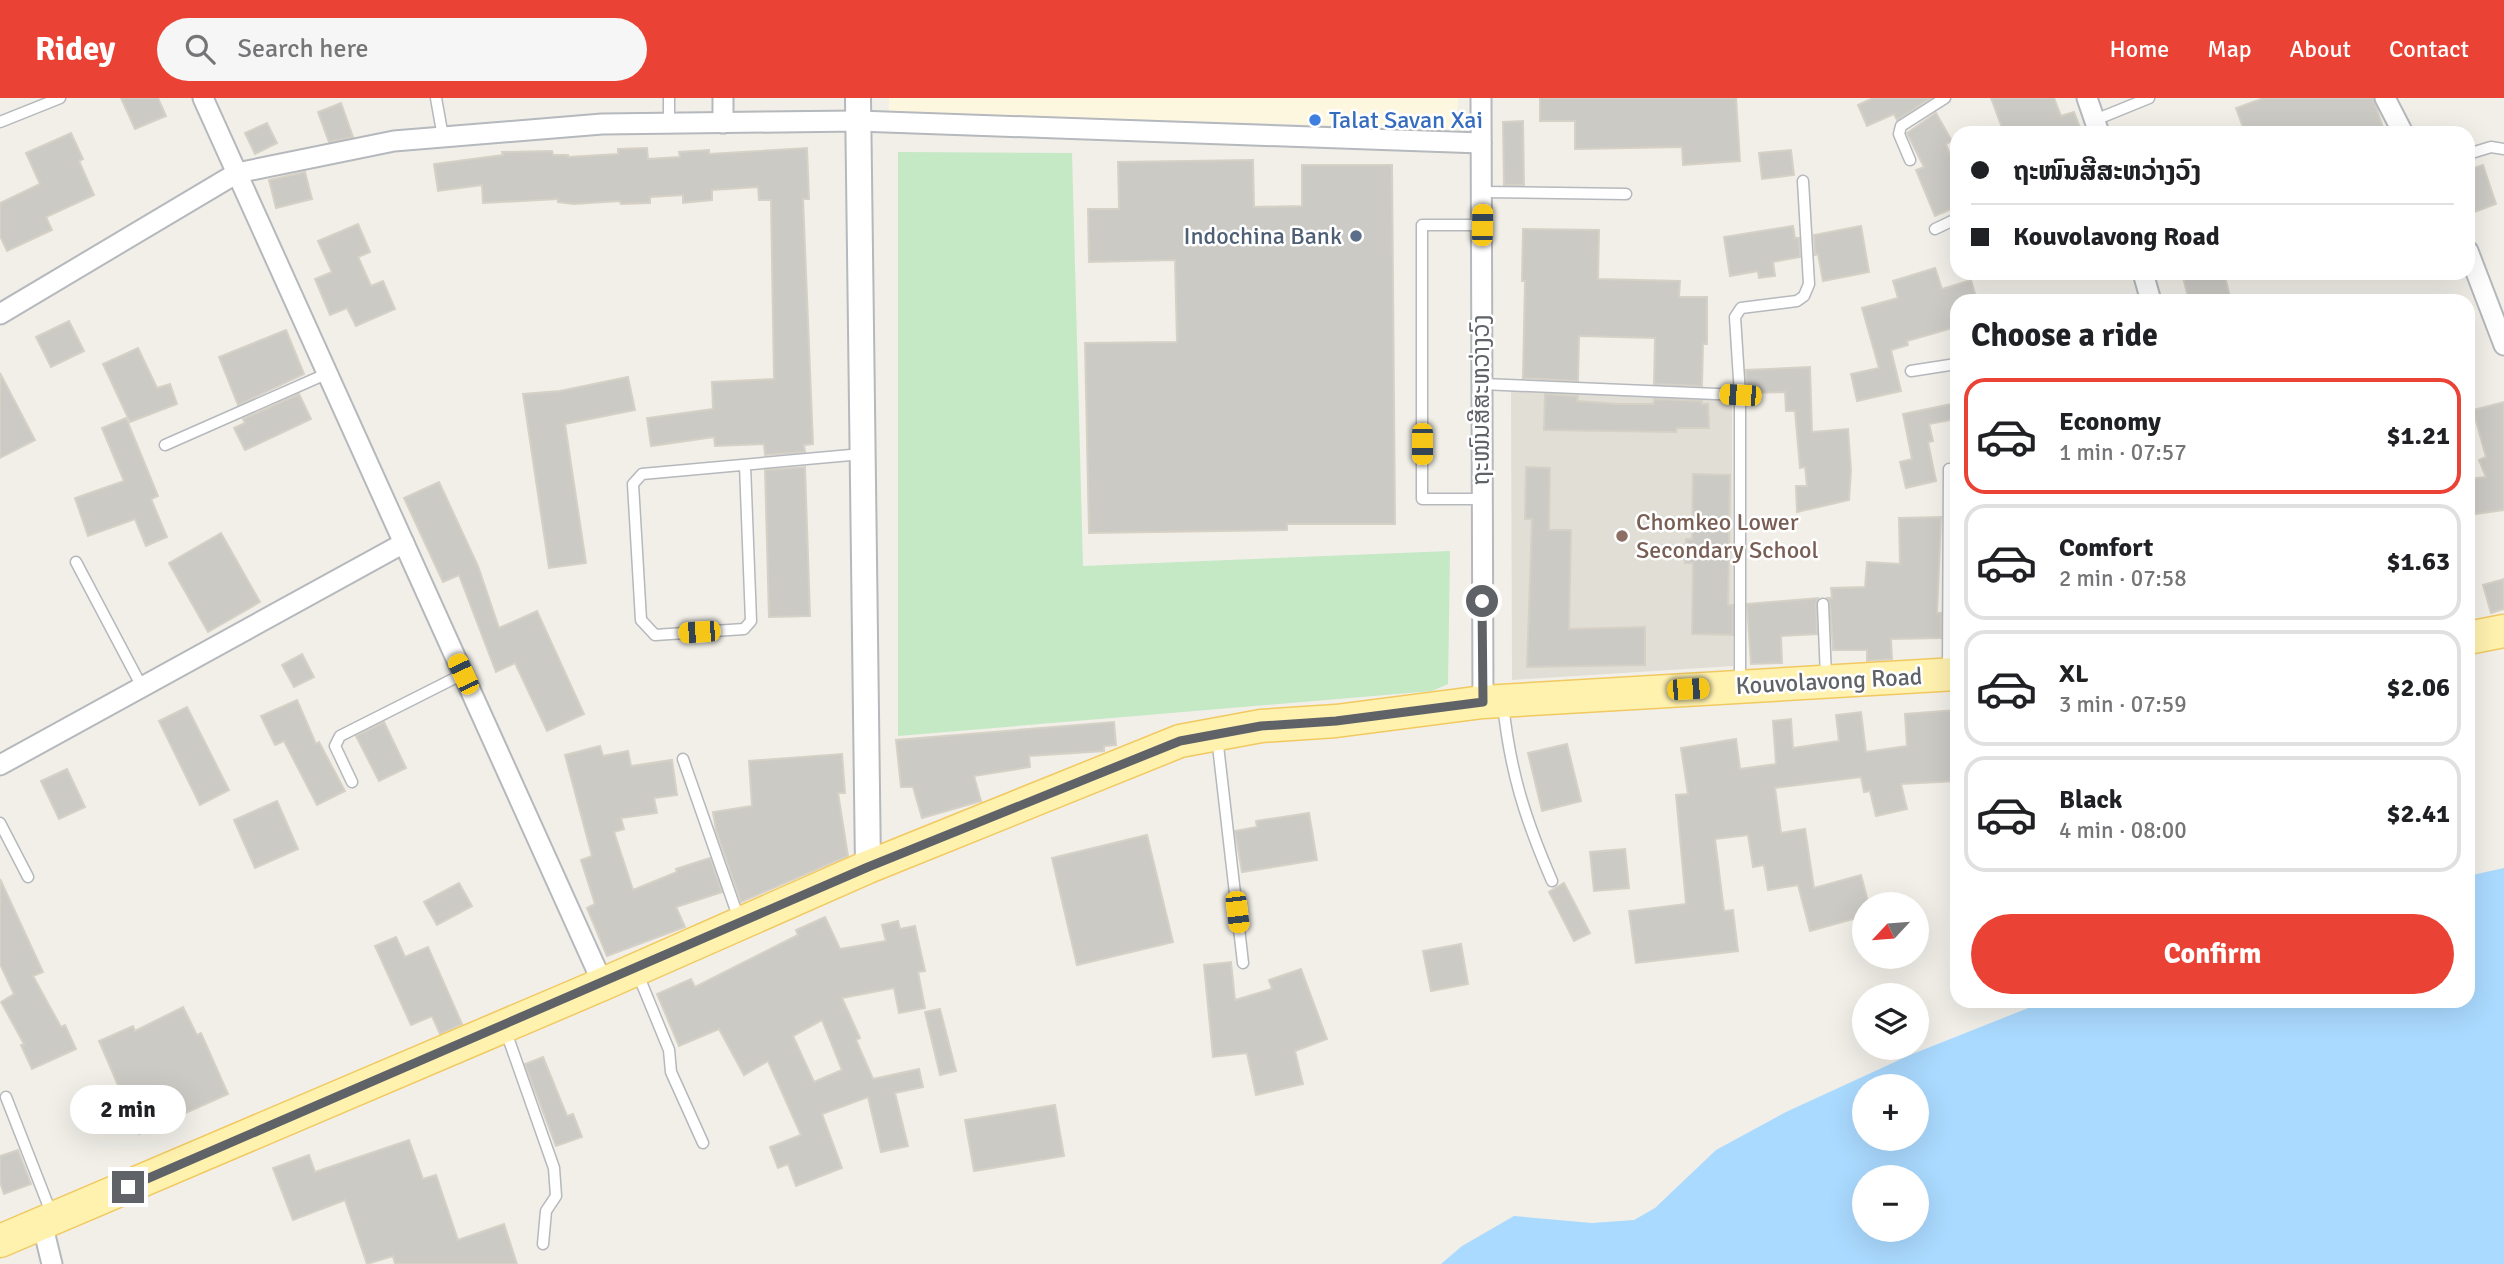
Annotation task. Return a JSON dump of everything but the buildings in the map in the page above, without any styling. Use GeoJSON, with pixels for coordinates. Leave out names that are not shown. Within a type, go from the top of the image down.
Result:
{"type":"FeatureCollection","features":[{"type":"Feature","properties":{"kind":"main road"},"geometry":{"type":"LineString","coordinates":[[2475,633],[2504,631]]}},
{"type":"Feature","properties":{"kind":"main road","name":"Kouvolavong Road"},"geometry":{"type":"LineString","coordinates":[[0,1241],[603,984],[868,867],[1170,745],[1261,726],[1336,721],[1493,702],[1950,674]]}},
{"type":"Feature","properties":{"kind":"street"},"geometry":{"type":"LineString","coordinates":[[723,98],[723,123]]}},
{"type":"Feature","properties":{"kind":"street","name":"ຖະໜົນສີສະຫວ່າງວົງ"},"geometry":{"type":"LineString","coordinates":[[1480,98],[1481,499],[1493,702]]}},
{"type":"Feature","properties":{"kind":"street"},"geometry":{"type":"LineString","coordinates":[[2087,98],[2097,126]]}},
{"type":"Feature","properties":{"kind":"street"},"geometry":{"type":"LineString","coordinates":[[2385,98],[2399,126]]}},
{"type":"Feature","properties":{"kind":"street"},"geometry":{"type":"LineString","coordinates":[[207,99],[326,374],[603,984]]}},
{"type":"Feature","properties":{"kind":"street"},"geometry":{"type":"LineString","coordinates":[[858,110],[868,867]]}},
{"type":"Feature","properties":{"kind":"street"},"geometry":{"type":"LineString","coordinates":[[0,314],[237,173],[394,141],[602,124],[723,123],[858,110],[1481,143]]}},
{"type":"Feature","properties":{"kind":"street"},"geometry":{"type":"LineString","coordinates":[[2475,269],[2504,345]]}},
{"type":"Feature","properties":{"kind":"street"},"geometry":{"type":"LineString","coordinates":[[0,765],[404,543]]}},
{"type":"Feature","properties":{"kind":"street"},"geometry":{"type":"LineString","coordinates":[[47,1221],[52,1264]]}},
{"type":"Feature","properties":{"kind":"lane"},"geometry":{"type":"LineString","coordinates":[[0,122],[60,98]]}},
{"type":"Feature","properties":{"kind":"lane"},"geometry":{"type":"LineString","coordinates":[[436,98],[443,137]]}},
{"type":"Feature","properties":{"kind":"lane"},"geometry":{"type":"LineString","coordinates":[[669,98],[669,124]]}},
{"type":"Feature","properties":{"kind":"lane"},"geometry":{"type":"LineString","coordinates":[[1910,160],[1899,134],[1901,126],[1945,98]]}},
{"type":"Feature","properties":{"kind":"lane"},"geometry":{"type":"LineString","coordinates":[[2099,126],[2149,98]]}},
{"type":"Feature","properties":{"kind":"lane"},"geometry":{"type":"LineString","coordinates":[[2475,152],[2491,147],[2504,149]]}},
{"type":"Feature","properties":{"kind":"lane"},"geometry":{"type":"LineString","coordinates":[[1740,686],[1740,395],[1735,317],[1741,308],[1797,301],[1804,296],[1810,284],[1803,181]]}},
{"type":"Feature","properties":{"kind":"lane"},"geometry":{"type":"LineString","coordinates":[[1482,192],[1626,194]]}},
{"type":"Feature","properties":{"kind":"lane"},"geometry":{"type":"LineString","coordinates":[[1935,229],[1950,222]]}},
{"type":"Feature","properties":{"kind":"lane"},"geometry":{"type":"LineString","coordinates":[[1481,499],[1422,499],[1422,225],[1482,225]]}},
{"type":"Feature","properties":{"kind":"lane"},"geometry":{"type":"LineString","coordinates":[[1912,371],[1950,365]]}},
{"type":"Feature","properties":{"kind":"lane"},"geometry":{"type":"LineString","coordinates":[[165,445],[326,374]]}},
{"type":"Feature","properties":{"kind":"lane"},"geometry":{"type":"LineString","coordinates":[[1482,384],[1740,395]]}},
{"type":"Feature","properties":{"kind":"lane"},"geometry":{"type":"LineString","coordinates":[[745,465],[751,621],[744,629],[655,635],[641,620],[633,484],[642,474],[862,454]]}},
{"type":"Feature","properties":{"kind":"lane"},"geometry":{"type":"LineString","coordinates":[[1949,469],[1950,537]]}},
{"type":"Feature","properties":{"kind":"lane"},"geometry":{"type":"LineString","coordinates":[[76,562],[143,688]]}},
{"type":"Feature","properties":{"kind":"lane"},"geometry":{"type":"LineString","coordinates":[[1823,604],[1826,681]]}},
{"type":"Feature","properties":{"kind":"lane"},"geometry":{"type":"LineString","coordinates":[[352,782],[335,746],[340,736],[463,674]]}},
{"type":"Feature","properties":{"kind":"lane"},"geometry":{"type":"LineString","coordinates":[[1493,702],[1526,822],[1552,881]]}},
{"type":"Feature","properties":{"kind":"lane"},"geometry":{"type":"LineString","coordinates":[[1216,734],[1243,963]]}},
{"type":"Feature","properties":{"kind":"lane"},"geometry":{"type":"LineString","coordinates":[[683,759],[740,923]]}},
{"type":"Feature","properties":{"kind":"lane"},"geometry":{"type":"LineString","coordinates":[[0,823],[28,877]]}},
{"type":"Feature","properties":{"kind":"lane"},"geometry":{"type":"LineString","coordinates":[[636,969],[669,1050],[671,1072],[703,1143]]}},
{"type":"Feature","properties":{"kind":"lane"},"geometry":{"type":"LineString","coordinates":[[504,1026],[554,1168],[556,1196],[546,1211],[543,1244]]}},
{"type":"Feature","properties":{"kind":"lane"},"geometry":{"type":"LineString","coordinates":[[6,1097],[47,1221]]}},
{"type":"Feature","properties":{"kind":"shaded area","name":"Talat Savan Xai"},"geometry":{"type":"Polygon","coordinates":[[[889,98],[1458,98],[1457,129],[889,112],[889,98]]]}},
{"type":"Feature","properties":{"kind":"shaded area","name":"Chomkeo Lower Secondary School"},"geometry":{"type":"Polygon","coordinates":[[[1511,390],[1728,399],[1732,402],[1733,666],[1512,680],[1511,390]]]}},
{"type":"Feature","properties":{"kind":"green space"},"geometry":{"type":"Polygon","coordinates":[[[898,152],[1072,153],[1083,566],[1450,551],[1448,684],[1432,691],[898,736],[898,152]]]}},
{"type":"Feature","properties":{"kind":"water"},"geometry":{"type":"Polygon","coordinates":[[[2504,868],[2504,1264],[1441,1264],[1462,1246],[1514,1216],[1592,1223],[1634,1220],[1655,1208],[1716,1150],[1786,1112],[1852,1082],[1852,1151],[1929,1151],[1929,1074],[1869,1074],[1899,1060],[1929,1060],[1929,1047],[2028,1008],[2475,1008],[2475,874],[2504,868]]]}},
{"type":"Feature","properties":{"kind":"place","name":"Talat Savan Xai"},"geometry":{"type":"Point","coordinates":[1315,120]}},
{"type":"Feature","properties":{"kind":"place","name":"Indochina Bank"},"geometry":{"type":"Point","coordinates":[1356,236]}},
{"type":"Feature","properties":{"kind":"place","name":"Chomkeo Lower Secondary School"},"geometry":{"type":"Point","coordinates":[1622,536]}},
{"type":"Feature","properties":{"kind":"route"},"geometry":{"type":"LineString","coordinates":[[128,1187],[603,984],[868,867],[1180,741],[1261,726],[1336,721],[1483,702],[1482,601]]}}]}
